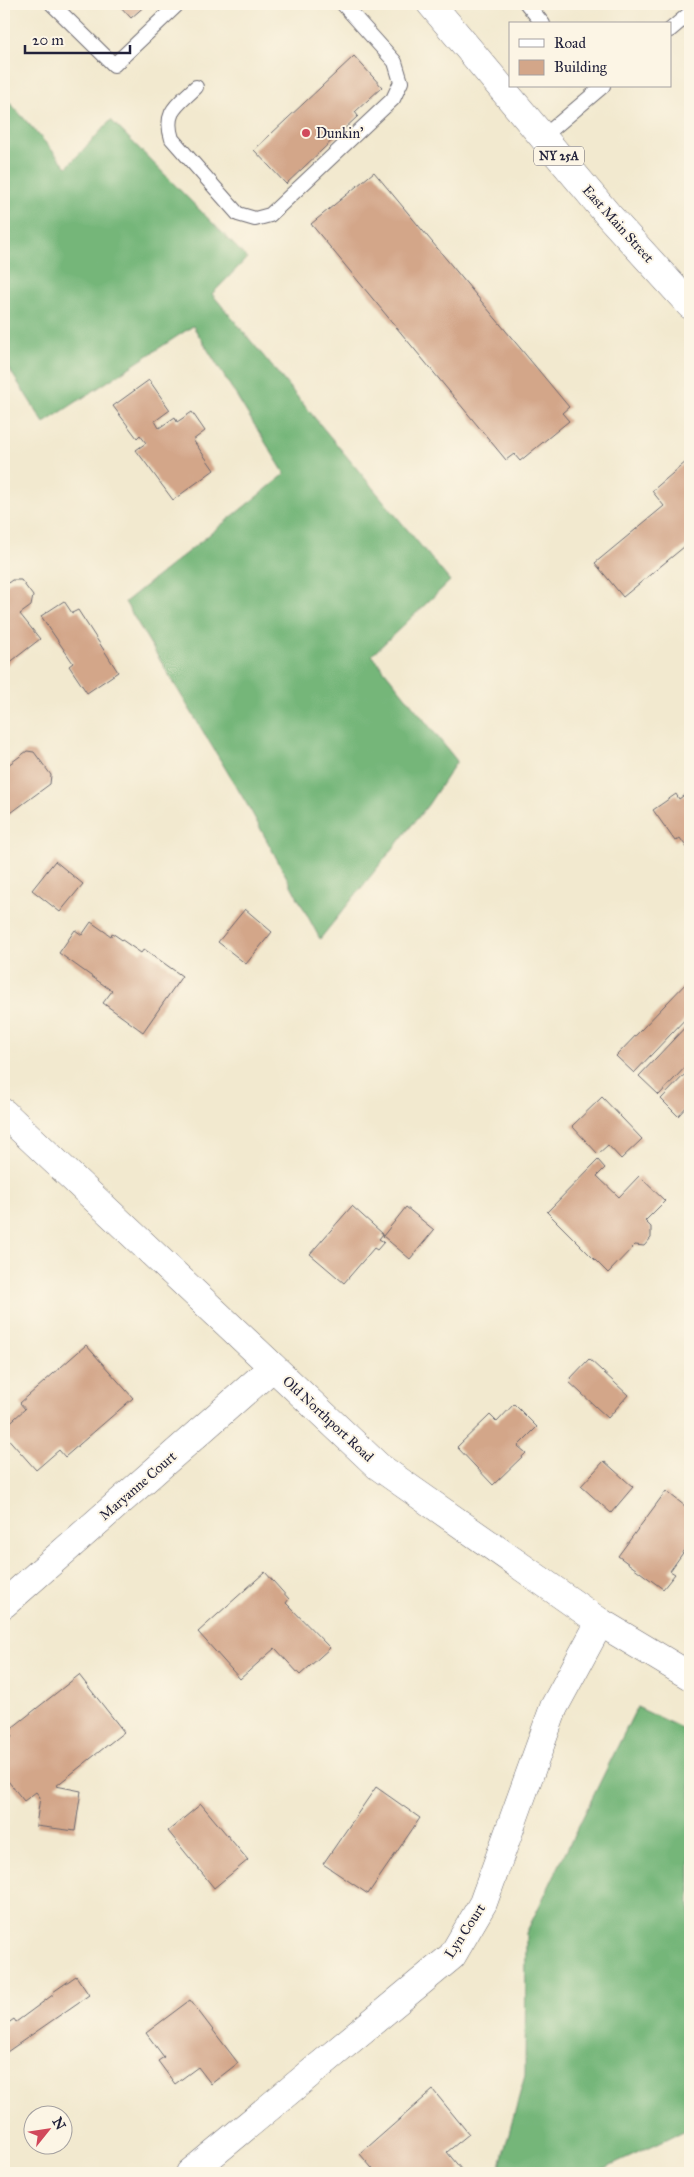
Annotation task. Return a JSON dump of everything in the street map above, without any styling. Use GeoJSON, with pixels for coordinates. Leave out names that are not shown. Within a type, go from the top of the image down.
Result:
{"type":"FeatureCollection","features":[{"type":"Feature","properties":{"kind":"street","name":"East Main Street"},"geometry":{"type":"LineString","coordinates":[[431,4],[609,216],[690,304]]}},
{"type":"Feature","properties":{"kind":"street","name":"Old Northport Road"},"geometry":{"type":"LineString","coordinates":[[4,1113],[378,1466],[600,1622],[690,1676]]}},
{"type":"Feature","properties":{"kind":"street","name":"Maryanne Court"},"geometry":{"type":"LineString","coordinates":[[4,1604],[273,1368]]}},
{"type":"Feature","properties":{"kind":"street","name":"Lyn Court"},"geometry":{"type":"LineString","coordinates":[[190,2173],[452,1956],[483,1903],[554,1707],[600,1622]]}},
{"type":"Feature","properties":{"kind":"lane"},"geometry":{"type":"LineString","coordinates":[[52,4],[114,65],[178,4]]}},
{"type":"Feature","properties":{"kind":"lane"},"geometry":{"type":"LineString","coordinates":[[196,88],[172,111],[168,124],[172,139],[238,214],[255,219],[270,216],[393,99],[401,82],[395,62],[343,4]]}},
{"type":"Feature","properties":{"kind":"lane"},"geometry":{"type":"LineString","coordinates":[[527,4],[541,22]]}},
{"type":"Feature","properties":{"kind":"lane"},"geometry":{"type":"LineString","coordinates":[[672,28],[690,13]]}},
{"type":"Feature","properties":{"kind":"lane"},"geometry":{"type":"LineString","coordinates":[[543,137],[599,88]]}},
{"type":"Feature","properties":{"kind":"green space"},"geometry":{"type":"Polygon","coordinates":[[[4,96],[67,167],[111,120],[247,258],[212,294],[450,581],[372,655],[457,761],[428,805],[320,939],[251,811],[125,602],[285,474],[193,326],[44,423],[4,361],[4,96]]]}},
{"type":"Feature","properties":{"kind":"green space"},"geometry":{"type":"Polygon","coordinates":[[[637,1707],[690,1732],[690,2128],[597,2173],[498,2173],[525,2075],[526,1933],[637,1707]]]}},
{"type":"Feature","properties":{"kind":"building"},"geometry":{"type":"Polygon","coordinates":[[[118,4],[147,4],[131,18],[118,4]]]}},
{"type":"Feature","properties":{"kind":"building","name":"Dunkin'"},"geometry":{"type":"Polygon","coordinates":[[[354,56],[382,87],[355,112],[358,116],[286,184],[254,150],[354,56]]]}},
{"type":"Feature","properties":{"kind":"building"},"geometry":{"type":"Polygon","coordinates":[[[374,172],[569,407],[562,413],[569,421],[520,461],[514,454],[506,460],[311,224],[374,172]]]}},
{"type":"Feature","properties":{"kind":"building"},"geometry":{"type":"Polygon","coordinates":[[[149,380],[170,410],[155,421],[159,428],[175,417],[177,422],[192,412],[205,431],[193,440],[214,470],[173,500],[136,450],[146,443],[140,435],[137,438],[113,406],[149,380]]]}},
{"type":"Feature","properties":{"kind":"building"},"geometry":{"type":"Polygon","coordinates":[[[687,461],[690,464],[690,533],[686,536],[690,542],[623,597],[595,563],[664,506],[652,491],[687,461]]]}},
{"type":"Feature","properties":{"kind":"building"},"geometry":{"type":"Polygon","coordinates":[[[12,580],[21,580],[33,596],[31,606],[20,614],[40,639],[4,667],[4,586],[12,580]]]}},
{"type":"Feature","properties":{"kind":"building"},"geometry":{"type":"Polygon","coordinates":[[[64,601],[72,613],[78,610],[118,672],[87,693],[69,666],[73,663],[41,616],[64,601]]]}},
{"type":"Feature","properties":{"kind":"building"},"geometry":{"type":"Polygon","coordinates":[[[27,751],[34,752],[51,775],[50,784],[4,818],[4,768],[27,751]]]}},
{"type":"Feature","properties":{"kind":"building"},"geometry":{"type":"Polygon","coordinates":[[[690,791],[690,852],[680,838],[675,841],[653,810],[676,794],[679,799],[690,791]]]}},
{"type":"Feature","properties":{"kind":"building"},"geometry":{"type":"Polygon","coordinates":[[[55,861],[83,884],[60,912],[32,890],[55,861]]]}},
{"type":"Feature","properties":{"kind":"building"},"geometry":{"type":"Polygon","coordinates":[[[245,909],[272,932],[246,964],[218,942],[245,909]]]}},
{"type":"Feature","properties":{"kind":"building"},"geometry":{"type":"Polygon","coordinates":[[[91,922],[111,936],[112,933],[141,953],[144,949],[182,976],[143,1032],[103,1003],[112,991],[59,953],[75,930],[82,935],[91,922]]]}},
{"type":"Feature","properties":{"kind":"building"},"geometry":{"type":"Polygon","coordinates":[[[690,979],[690,1014],[634,1073],[616,1056],[690,979]]]}},
{"type":"Feature","properties":{"kind":"building"},"geometry":{"type":"Polygon","coordinates":[[[690,1022],[690,1062],[659,1095],[639,1076],[690,1022]]]}},
{"type":"Feature","properties":{"kind":"building"},"geometry":{"type":"Polygon","coordinates":[[[690,1069],[690,1103],[678,1116],[661,1099],[690,1069]]]}},
{"type":"Feature","properties":{"kind":"building"},"geometry":{"type":"Polygon","coordinates":[[[602,1097],[642,1139],[621,1159],[608,1145],[598,1154],[572,1126],[602,1097]]]}},
{"type":"Feature","properties":{"kind":"building"},"geometry":{"type":"Polygon","coordinates":[[[598,1160],[605,1168],[597,1176],[619,1197],[639,1176],[665,1201],[645,1221],[651,1227],[651,1238],[644,1246],[635,1245],[608,1273],[547,1212],[598,1160]]]}},
{"type":"Feature","properties":{"kind":"building"},"geometry":{"type":"Polygon","coordinates":[[[352,1206],[383,1234],[379,1239],[384,1242],[377,1250],[374,1248],[344,1283],[310,1254],[352,1206]]]}},
{"type":"Feature","properties":{"kind":"building"},"geometry":{"type":"Polygon","coordinates":[[[406,1207],[434,1230],[410,1259],[383,1236],[406,1207]]]}},
{"type":"Feature","properties":{"kind":"building"},"geometry":{"type":"Polygon","coordinates":[[[86,1345],[133,1398],[65,1457],[59,1450],[36,1470],[4,1434],[4,1428],[25,1409],[20,1403],[86,1345]]]}},
{"type":"Feature","properties":{"kind":"building"},"geometry":{"type":"Polygon","coordinates":[[[589,1359],[628,1395],[608,1418],[568,1381],[589,1359]]]}},
{"type":"Feature","properties":{"kind":"building"},"geometry":{"type":"Polygon","coordinates":[[[514,1404],[537,1427],[518,1446],[526,1453],[493,1485],[457,1447],[490,1415],[497,1422],[514,1404]]]}},
{"type":"Feature","properties":{"kind":"building"},"geometry":{"type":"Polygon","coordinates":[[[604,1461],[633,1487],[611,1513],[581,1486],[604,1461]]]}},
{"type":"Feature","properties":{"kind":"building"},"geometry":{"type":"Polygon","coordinates":[[[666,1491],[690,1510],[690,1543],[670,1571],[675,1574],[663,1589],[618,1556],[666,1491]]]}},
{"type":"Feature","properties":{"kind":"building"},"geometry":{"type":"Polygon","coordinates":[[[265,1572],[289,1599],[286,1603],[330,1648],[300,1675],[275,1648],[240,1679],[198,1632],[265,1572]]]}},
{"type":"Feature","properties":{"kind":"building"},"geometry":{"type":"Polygon","coordinates":[[[79,1675],[124,1732],[56,1786],[81,1791],[75,1831],[36,1826],[40,1797],[36,1792],[24,1801],[4,1776],[4,1743],[12,1737],[8,1731],[79,1675]]]}},
{"type":"Feature","properties":{"kind":"building"},"geometry":{"type":"Polygon","coordinates":[[[376,1787],[420,1818],[368,1894],[323,1864],[376,1787]]]}},
{"type":"Feature","properties":{"kind":"building"},"geometry":{"type":"Polygon","coordinates":[[[201,1804],[248,1860],[214,1888],[168,1831],[201,1804]]]}},
{"type":"Feature","properties":{"kind":"building"},"geometry":{"type":"Polygon","coordinates":[[[76,1976],[89,1995],[4,2054],[4,2026],[14,2019],[16,2022],[76,1976]]]}},
{"type":"Feature","properties":{"kind":"building"},"geometry":{"type":"Polygon","coordinates":[[[190,2000],[238,2063],[211,2084],[198,2067],[175,2084],[158,2061],[164,2057],[146,2033],[190,2000]]]}},
{"type":"Feature","properties":{"kind":"building"},"geometry":{"type":"Polygon","coordinates":[[[433,2090],[469,2134],[447,2152],[461,2169],[457,2173],[376,2173],[360,2154],[433,2090]]]}},
{"type":"Feature","properties":{"kind":"place","name":"Dunkin'"},"geometry":{"type":"Point","coordinates":[306,133]}}]}
